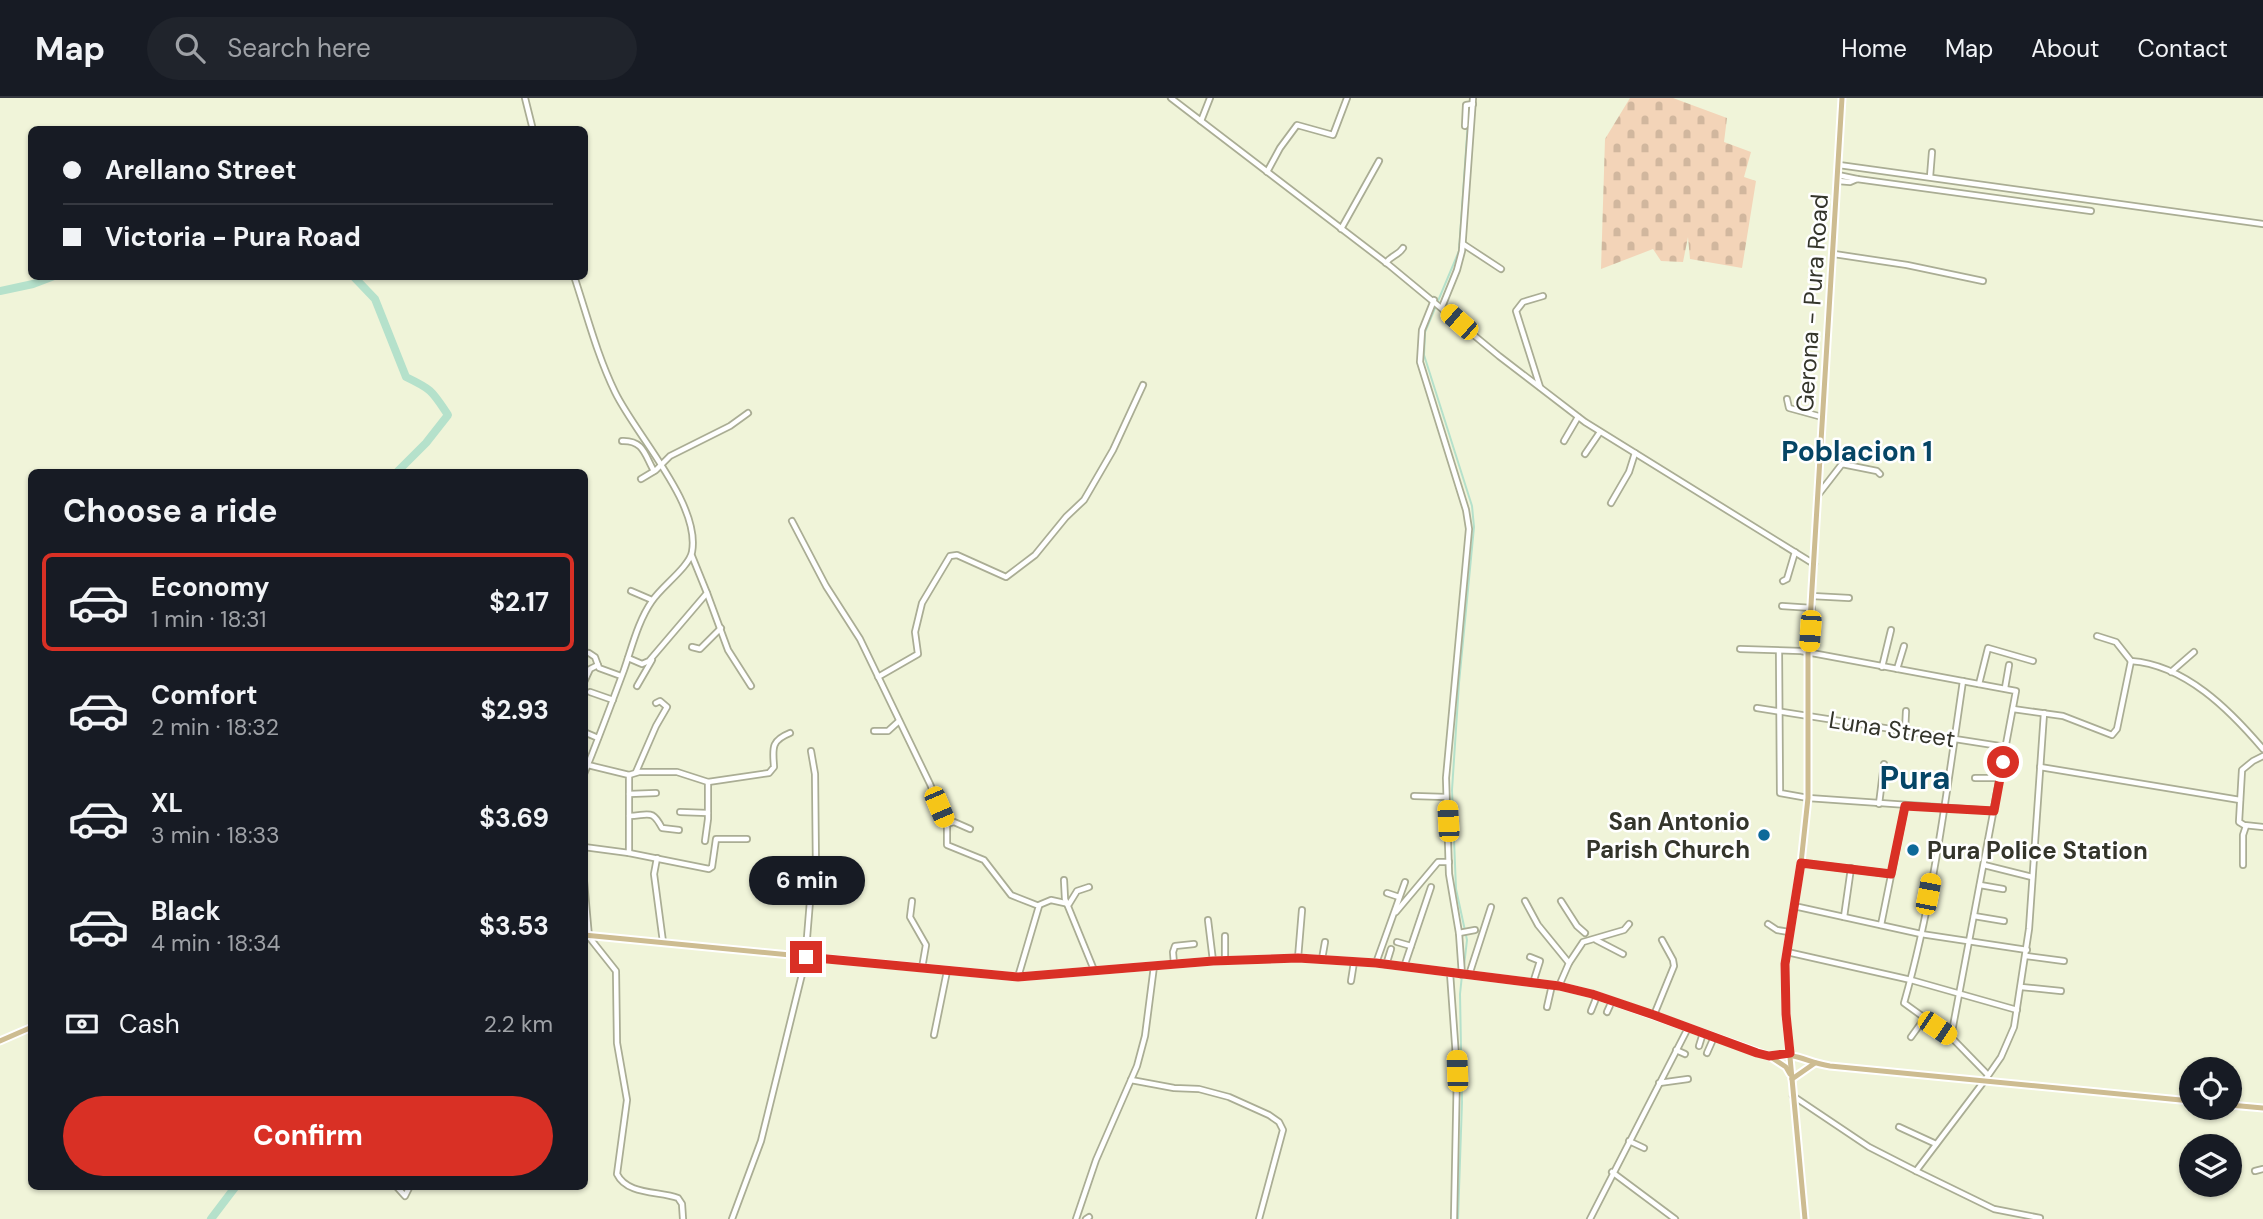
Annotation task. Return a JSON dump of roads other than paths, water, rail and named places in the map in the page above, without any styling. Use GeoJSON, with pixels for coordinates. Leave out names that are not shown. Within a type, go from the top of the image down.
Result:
{"type":"FeatureCollection","features":[{"type":"Feature","properties":{"kind":"main road","name":"Gerona - Pura Road"},"geometry":{"type":"LineString","coordinates":[[1805,1219],[1785,987],[1789,932],[1801,863],[1808,798],[1808,654],[1842,98]]}},
{"type":"Feature","properties":{"kind":"main road"},"geometry":{"type":"LineString","coordinates":[[588,935],[1018,977],[1213,961],[1298,958],[1376,963],[1555,985],[1597,996],[1769,1056],[1786,1067],[1792,1079],[1815,1063]]}},
{"type":"Feature","properties":{"kind":"main road"},"geometry":{"type":"LineString","coordinates":[[0,1041],[28,1029]]}},
{"type":"Feature","properties":{"kind":"main road"},"geometry":{"type":"LineString","coordinates":[[1769,1056],[1790,1053],[1815,1063],[1986,1078],[2179,1100]]}},
{"type":"Feature","properties":{"kind":"main road"},"geometry":{"type":"LineString","coordinates":[[2242,1106],[2263,1108]]}},
{"type":"Feature","properties":{"kind":"street"},"geometry":{"type":"LineString","coordinates":[[525,98],[532,126]]}},
{"type":"Feature","properties":{"kind":"street"},"geometry":{"type":"LineString","coordinates":[[1171,98],[1434,300],[1578,417],[1814,564]]}},
{"type":"Feature","properties":{"kind":"street"},"geometry":{"type":"LineString","coordinates":[[1200,121],[1210,98]]}},
{"type":"Feature","properties":{"kind":"street"},"geometry":{"type":"LineString","coordinates":[[1267,172],[1297,125],[1333,135],[1347,98]]}},
{"type":"Feature","properties":{"kind":"street"},"geometry":{"type":"LineString","coordinates":[[1465,127],[1465,107],[1471,102]]}},
{"type":"Feature","properties":{"kind":"street"},"geometry":{"type":"LineString","coordinates":[[1442,307],[1457,270],[1462,244],[1471,102]]}},
{"type":"Feature","properties":{"kind":"street"},"geometry":{"type":"LineString","coordinates":[[1930,177],[1932,152]]}},
{"type":"Feature","properties":{"kind":"street"},"geometry":{"type":"LineString","coordinates":[[1342,229],[1379,161]]}},
{"type":"Feature","properties":{"kind":"street"},"geometry":{"type":"LineString","coordinates":[[1839,165],[2263,224]]}},
{"type":"Feature","properties":{"kind":"street"},"geometry":{"type":"LineString","coordinates":[[1838,178],[1850,182],[1857,179],[2091,211]]}},
{"type":"Feature","properties":{"kind":"street"},"geometry":{"type":"LineString","coordinates":[[1462,244],[1501,269]]}},
{"type":"Feature","properties":{"kind":"street"},"geometry":{"type":"LineString","coordinates":[[1386,263],[1403,248]]}},
{"type":"Feature","properties":{"kind":"street"},"geometry":{"type":"LineString","coordinates":[[1834,254],[1983,281]]}},
{"type":"Feature","properties":{"kind":"street"},"geometry":{"type":"LineString","coordinates":[[575,280],[591,332],[611,383],[662,465],[689,521],[692,555],[728,650],[751,686]]}},
{"type":"Feature","properties":{"kind":"street"},"geometry":{"type":"LineString","coordinates":[[1540,388],[1516,311],[1523,302],[1543,296]]}},
{"type":"Feature","properties":{"kind":"street"},"geometry":{"type":"LineString","coordinates":[[1434,300],[1422,330],[1420,362],[1464,501],[1469,529],[1449,733],[1446,797],[1449,862],[1462,975]]}},
{"type":"Feature","properties":{"kind":"street"},"geometry":{"type":"LineString","coordinates":[[878,677],[918,654],[915,632],[922,603],[950,556],[957,555],[1007,577],[1035,555],[1073,509],[1084,500],[1113,450],[1143,385]]}},
{"type":"Feature","properties":{"kind":"street"},"geometry":{"type":"LineString","coordinates":[[1787,400],[1791,409],[1822,417]]}},
{"type":"Feature","properties":{"kind":"street"},"geometry":{"type":"LineString","coordinates":[[641,478],[662,465],[670,456],[730,426],[748,413]]}},
{"type":"Feature","properties":{"kind":"street"},"geometry":{"type":"LineString","coordinates":[[1564,441],[1578,417]]}},
{"type":"Feature","properties":{"kind":"street"},"geometry":{"type":"LineString","coordinates":[[1584,454],[1600,432]]}},
{"type":"Feature","properties":{"kind":"street"},"geometry":{"type":"LineString","coordinates":[[622,441],[636,442],[641,446],[654,471]]}},
{"type":"Feature","properties":{"kind":"street"},"geometry":{"type":"LineString","coordinates":[[1611,503],[1629,472],[1635,453]]}},
{"type":"Feature","properties":{"kind":"street"},"geometry":{"type":"LineString","coordinates":[[1817,496],[1842,464],[1877,471],[1880,474]]}},
{"type":"Feature","properties":{"kind":"street"},"geometry":{"type":"LineString","coordinates":[[792,521],[826,586],[856,632],[933,789],[947,824],[947,845],[984,860],[1011,895],[1039,905],[1051,900],[1071,904],[1077,891],[1089,887]]}},
{"type":"Feature","properties":{"kind":"street"},"geometry":{"type":"LineString","coordinates":[[1783,581],[1787,579],[1796,552]]}},
{"type":"Feature","properties":{"kind":"street"},"geometry":{"type":"LineString","coordinates":[[692,555],[652,600],[588,765],[629,775],[636,772],[677,772],[708,782],[769,773],[774,767],[772,756],[775,744],[790,733]]}},
{"type":"Feature","properties":{"kind":"street"},"geometry":{"type":"LineString","coordinates":[[631,591],[652,600]]}},
{"type":"Feature","properties":{"kind":"street"},"geometry":{"type":"LineString","coordinates":[[628,658],[645,664],[707,593]]}},
{"type":"Feature","properties":{"kind":"street"},"geometry":{"type":"LineString","coordinates":[[1812,596],[1849,598]]}},
{"type":"Feature","properties":{"kind":"street"},"geometry":{"type":"LineString","coordinates":[[1782,606],[1811,608]]}},
{"type":"Feature","properties":{"kind":"street"},"geometry":{"type":"LineString","coordinates":[[692,647],[700,649],[713,633],[721,628]]}},
{"type":"Feature","properties":{"kind":"street"},"geometry":{"type":"LineString","coordinates":[[1882,667],[1891,630]]}},
{"type":"Feature","properties":{"kind":"street"},"geometry":{"type":"LineString","coordinates":[[2013,709],[2063,716],[2115,734],[2130,661],[2116,642],[2097,636]]}},
{"type":"Feature","properties":{"kind":"street"},"geometry":{"type":"LineString","coordinates":[[1896,669],[1904,646]]}},
{"type":"Feature","properties":{"kind":"street"},"geometry":{"type":"LineString","coordinates":[[1979,684],[1988,648],[2033,661]]}},
{"type":"Feature","properties":{"kind":"street"},"geometry":{"type":"LineString","coordinates":[[1740,649],[1801,651],[2016,691],[1951,1037]]}},
{"type":"Feature","properties":{"kind":"street"},"geometry":{"type":"LineString","coordinates":[[637,686],[658,651]]}},
{"type":"Feature","properties":{"kind":"street"},"geometry":{"type":"LineString","coordinates":[[1779,651],[1778,792],[1808,798],[1994,811]]}},
{"type":"Feature","properties":{"kind":"street"},"geometry":{"type":"LineString","coordinates":[[2171,673],[2194,652]]}},
{"type":"Feature","properties":{"kind":"street"},"geometry":{"type":"LineString","coordinates":[[589,653],[595,657],[600,668],[621,676]]}},
{"type":"Feature","properties":{"kind":"street"},"geometry":{"type":"LineString","coordinates":[[2130,661],[2151,663],[2221,703],[2263,749]]}},
{"type":"Feature","properties":{"kind":"street"},"geometry":{"type":"LineString","coordinates":[[588,673],[598,665]]}},
{"type":"Feature","properties":{"kind":"street"},"geometry":{"type":"LineString","coordinates":[[2005,689],[2009,665]]}},
{"type":"Feature","properties":{"kind":"street"},"geometry":{"type":"LineString","coordinates":[[1963,681],[1944,809],[1905,1005],[1951,1037],[1986,1078]]}},
{"type":"Feature","properties":{"kind":"street"},"geometry":{"type":"LineString","coordinates":[[590,692],[612,701]]}},
{"type":"Feature","properties":{"kind":"street"},"geometry":{"type":"LineString","coordinates":[[636,772],[667,706],[659,700],[656,703]]}},
{"type":"Feature","properties":{"kind":"street","name":"Luna Street"},"geometry":{"type":"LineString","coordinates":[[1757,708],[2006,747]]}},
{"type":"Feature","properties":{"kind":"street"},"geometry":{"type":"LineString","coordinates":[[1905,732],[1906,711]]}},
{"type":"Feature","properties":{"kind":"street"},"geometry":{"type":"LineString","coordinates":[[1916,1171],[2001,1056],[2014,1027],[2026,953],[2044,713]]}},
{"type":"Feature","properties":{"kind":"street"},"geometry":{"type":"LineString","coordinates":[[874,731],[888,731],[899,721]]}},
{"type":"Feature","properties":{"kind":"street"},"geometry":{"type":"LineString","coordinates":[[588,734],[598,738]]}},
{"type":"Feature","properties":{"kind":"street"},"geometry":{"type":"LineString","coordinates":[[732,1219],[761,1141],[806,957],[810,901],[816,869],[815,774],[811,751]]}},
{"type":"Feature","properties":{"kind":"street"},"geometry":{"type":"LineString","coordinates":[[2263,756],[2242,770],[2239,822],[2246,826],[2263,827]]}},
{"type":"Feature","properties":{"kind":"street"},"geometry":{"type":"LineString","coordinates":[[1879,804],[1884,764]]}},
{"type":"Feature","properties":{"kind":"street"},"geometry":{"type":"LineString","coordinates":[[2040,767],[2240,800]]}},
{"type":"Feature","properties":{"kind":"street"},"geometry":{"type":"LineString","coordinates":[[629,775],[629,853]]}},
{"type":"Feature","properties":{"kind":"street"},"geometry":{"type":"LineString","coordinates":[[1975,778],[2000,778]]}},
{"type":"Feature","properties":{"kind":"street"},"geometry":{"type":"LineString","coordinates":[[705,841],[708,782]]}},
{"type":"Feature","properties":{"kind":"street"},"geometry":{"type":"LineString","coordinates":[[629,793],[656,793]]}},
{"type":"Feature","properties":{"kind":"street"},"geometry":{"type":"LineString","coordinates":[[1414,796],[1446,797]]}},
{"type":"Feature","properties":{"kind":"street"},"geometry":{"type":"LineString","coordinates":[[1881,925],[1905,806]]}},
{"type":"Feature","properties":{"kind":"street"},"geometry":{"type":"LineString","coordinates":[[680,812],[708,813]]}},
{"type":"Feature","properties":{"kind":"street"},"geometry":{"type":"LineString","coordinates":[[629,816],[654,815],[662,828],[679,830]]}},
{"type":"Feature","properties":{"kind":"street"},"geometry":{"type":"LineString","coordinates":[[947,824],[954,822],[970,829]]}},
{"type":"Feature","properties":{"kind":"street"},"geometry":{"type":"LineString","coordinates":[[2243,865],[2242,840],[2246,826]]}},
{"type":"Feature","properties":{"kind":"street"},"geometry":{"type":"LineString","coordinates":[[588,848],[709,869],[712,867],[716,839],[747,839]]}},
{"type":"Feature","properties":{"kind":"street"},"geometry":{"type":"LineString","coordinates":[[657,858],[654,874],[663,942]]}},
{"type":"Feature","properties":{"kind":"street"},"geometry":{"type":"LineString","coordinates":[[1393,915],[1438,862],[1449,862]]}},
{"type":"Feature","properties":{"kind":"street"},"geometry":{"type":"LineString","coordinates":[[1801,863],[1891,874]]}},
{"type":"Feature","properties":{"kind":"street"},"geometry":{"type":"LineString","coordinates":[[1983,865],[2032,877]]}},
{"type":"Feature","properties":{"kind":"street"},"geometry":{"type":"LineString","coordinates":[[1844,917],[1851,868]]}},
{"type":"Feature","properties":{"kind":"street"},"geometry":{"type":"LineString","coordinates":[[1064,880],[1067,904],[1094,970]]}},
{"type":"Feature","properties":{"kind":"street"},"geometry":{"type":"LineString","coordinates":[[1376,963],[1405,882]]}},
{"type":"Feature","properties":{"kind":"street"},"geometry":{"type":"LineString","coordinates":[[1980,885],[2003,889]]}},
{"type":"Feature","properties":{"kind":"street"},"geometry":{"type":"LineString","coordinates":[[1404,967],[1431,887]]}},
{"type":"Feature","properties":{"kind":"street"},"geometry":{"type":"LineString","coordinates":[[1387,893],[1399,897]]}},
{"type":"Feature","properties":{"kind":"street"},"geometry":{"type":"LineString","coordinates":[[912,901],[910,917],[926,945],[921,969]]}},
{"type":"Feature","properties":{"kind":"street"},"geometry":{"type":"LineString","coordinates":[[1525,901],[1538,925],[1569,963]]}},
{"type":"Feature","properties":{"kind":"street"},"geometry":{"type":"LineString","coordinates":[[1547,1007],[1555,985],[1583,942],[1586,930],[1577,926],[1561,901]]}},
{"type":"Feature","properties":{"kind":"street"},"geometry":{"type":"LineString","coordinates":[[1018,977],[1039,905]]}},
{"type":"Feature","properties":{"kind":"street"},"geometry":{"type":"LineString","coordinates":[[1794,906],[2064,961]]}},
{"type":"Feature","properties":{"kind":"street"},"geometry":{"type":"LineString","coordinates":[[1469,976],[1491,907]]}},
{"type":"Feature","properties":{"kind":"street"},"geometry":{"type":"LineString","coordinates":[[1298,958],[1302,910]]}},
{"type":"Feature","properties":{"kind":"street"},"geometry":{"type":"LineString","coordinates":[[1974,916],[2004,921]]}},
{"type":"Feature","properties":{"kind":"street"},"geometry":{"type":"LineString","coordinates":[[1208,920],[1213,961]]}},
{"type":"Feature","properties":{"kind":"street"},"geometry":{"type":"LineString","coordinates":[[1583,942],[1624,929],[1629,924]]}},
{"type":"Feature","properties":{"kind":"street"},"geometry":{"type":"LineString","coordinates":[[1768,924],[1777,930],[1789,932]]}},
{"type":"Feature","properties":{"kind":"street"},"geometry":{"type":"LineString","coordinates":[[1459,933],[1475,930]]}},
{"type":"Feature","properties":{"kind":"street"},"geometry":{"type":"LineString","coordinates":[[1225,936],[1225,961]]}},
{"type":"Feature","properties":{"kind":"street"},"geometry":{"type":"LineString","coordinates":[[588,937],[616,971],[617,1043],[627,1098],[617,1176],[631,1188],[678,1198],[682,1204],[684,1219]]}},
{"type":"Feature","properties":{"kind":"street"},"geometry":{"type":"LineString","coordinates":[[1595,939],[1623,954]]}},
{"type":"Feature","properties":{"kind":"street"},"geometry":{"type":"LineString","coordinates":[[1654,1015],[1674,967],[1674,960],[1661,940]]}},
{"type":"Feature","properties":{"kind":"street"},"geometry":{"type":"LineString","coordinates":[[1322,959],[1325,942]]}},
{"type":"Feature","properties":{"kind":"street"},"geometry":{"type":"LineString","coordinates":[[1397,942],[1411,946]]}},
{"type":"Feature","properties":{"kind":"street"},"geometry":{"type":"LineString","coordinates":[[1174,964],[1173,948],[1194,944]]}},
{"type":"Feature","properties":{"kind":"street"},"geometry":{"type":"LineString","coordinates":[[1386,965],[1391,949]]}},
{"type":"Feature","properties":{"kind":"street"},"geometry":{"type":"LineString","coordinates":[[1787,951],[1910,980],[2017,1010]]}},
{"type":"Feature","properties":{"kind":"street"},"geometry":{"type":"LineString","coordinates":[[1530,957],[1540,961],[1533,983]]}},
{"type":"Feature","properties":{"kind":"street"},"geometry":{"type":"LineString","coordinates":[[1351,981],[1354,962]]}},
{"type":"Feature","properties":{"kind":"street"},"geometry":{"type":"LineString","coordinates":[[1077,1219],[1096,1160],[1131,1080],[1145,1036],[1154,966]]}},
{"type":"Feature","properties":{"kind":"street"},"geometry":{"type":"LineString","coordinates":[[934,1035],[947,971]]}},
{"type":"Feature","properties":{"kind":"street"},"geometry":{"type":"LineString","coordinates":[[1450,973],[1457,1071],[1454,1219]]}},
{"type":"Feature","properties":{"kind":"street"},"geometry":{"type":"LineString","coordinates":[[2021,987],[2061,991]]}},
{"type":"Feature","properties":{"kind":"street"},"geometry":{"type":"LineString","coordinates":[[1591,1011],[1597,996]]}},
{"type":"Feature","properties":{"kind":"street"},"geometry":{"type":"LineString","coordinates":[[1607,1012],[1612,1001]]}},
{"type":"Feature","properties":{"kind":"street"},"geometry":{"type":"LineString","coordinates":[[1911,1037],[1924,1019]]}},
{"type":"Feature","properties":{"kind":"street"},"geometry":{"type":"LineString","coordinates":[[1590,1219],[1688,1028]]}},
{"type":"Feature","properties":{"kind":"street"},"geometry":{"type":"LineString","coordinates":[[1699,1046],[1703,1033]]}},
{"type":"Feature","properties":{"kind":"street"},"geometry":{"type":"LineString","coordinates":[[1707,1053],[1714,1037]]}},
{"type":"Feature","properties":{"kind":"street"},"geometry":{"type":"LineString","coordinates":[[1676,1050],[1685,1054]]}},
{"type":"Feature","properties":{"kind":"street"},"geometry":{"type":"LineString","coordinates":[[1659,1083],[1688,1079]]}},
{"type":"Feature","properties":{"kind":"street"},"geometry":{"type":"LineString","coordinates":[[1131,1080],[1217,1093],[1260,1109],[1279,1122],[1283,1130],[1259,1219]]}},
{"type":"Feature","properties":{"kind":"street"},"geometry":{"type":"LineString","coordinates":[[1793,1096],[1869,1147],[1916,1171],[1994,1209],[2040,1218]]}},
{"type":"Feature","properties":{"kind":"street"},"geometry":{"type":"LineString","coordinates":[[1899,1127],[1936,1144]]}},
{"type":"Feature","properties":{"kind":"street"},"geometry":{"type":"LineString","coordinates":[[1629,1141],[1644,1148]]}},
{"type":"Feature","properties":{"kind":"street"},"geometry":{"type":"LineString","coordinates":[[2255,1171],[2263,1169]]}},
{"type":"Feature","properties":{"kind":"street"},"geometry":{"type":"LineString","coordinates":[[1612,1172],[1675,1219]]}},
{"type":"Feature","properties":{"kind":"waterway"},"geometry":{"type":"LineString","coordinates":[[1464,966],[1467,940],[1456,889],[1452,790],[1474,527],[1472,506],[1424,355],[1425,332],[1459,251],[1469,107]]}},
{"type":"Feature","properties":{"kind":"waterway"},"geometry":{"type":"LineString","coordinates":[[0,291],[44,280]]}},
{"type":"Feature","properties":{"kind":"waterway"},"geometry":{"type":"LineString","coordinates":[[357,280],[375,299],[406,377],[431,392],[448,415],[426,443],[400,469]]}},
{"type":"Feature","properties":{"kind":"waterway"},"geometry":{"type":"LineString","coordinates":[[1458,1219],[1462,975]]}},
{"type":"Feature","properties":{"kind":"waterway"},"geometry":{"type":"LineString","coordinates":[[211,1219],[233,1190]]}},
{"type":"Feature","properties":{"kind":"place","name":"San Antonio Parish Church"},"geometry":{"type":"Point","coordinates":[1764,835]}},
{"type":"Feature","properties":{"kind":"place","name":"Pura Police Station"},"geometry":{"type":"Point","coordinates":[1913,850]}},
{"type":"Feature","properties":{"kind":"district","name":"Poblacion 1"},"geometry":{"type":"Point","coordinates":[1857,451]}},
{"type":"Feature","properties":{"kind":"district","name":"Pura"},"geometry":{"type":"Point","coordinates":[1915,778]}}]}
